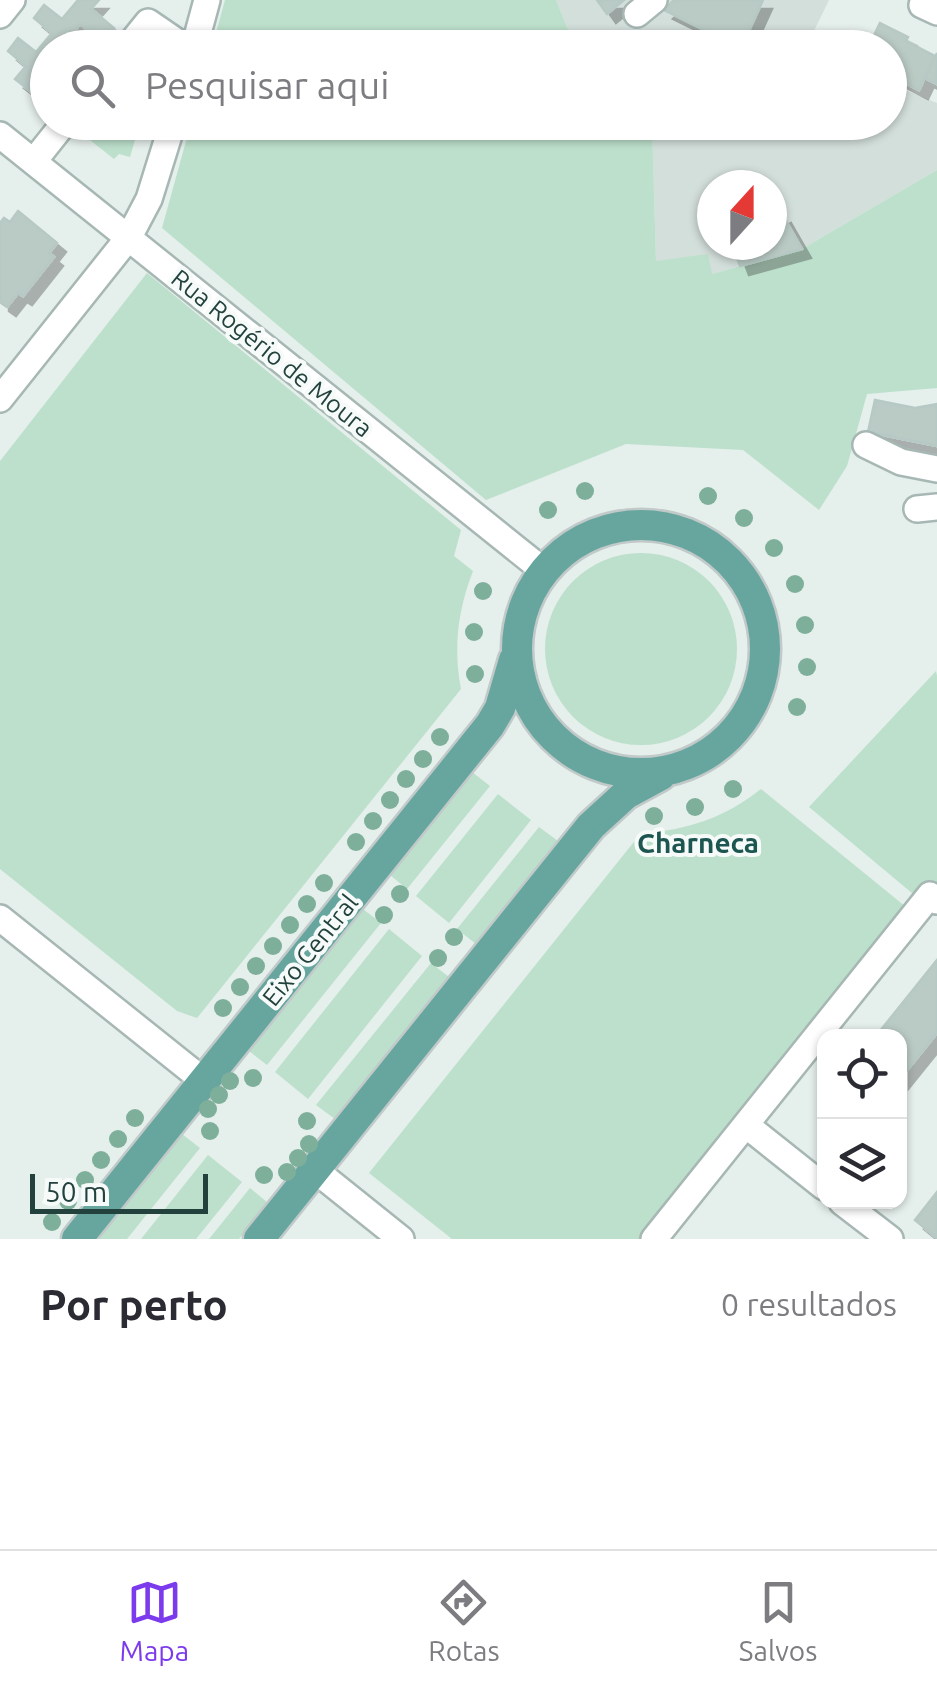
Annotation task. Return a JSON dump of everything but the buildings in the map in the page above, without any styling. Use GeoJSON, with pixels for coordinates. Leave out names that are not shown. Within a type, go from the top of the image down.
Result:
{"type":"FeatureCollection","features":[{"type":"Feature","properties":{"kind":"main road"},"geometry":{"type":"LineString","coordinates":[[625,526],[678,530],[710,546],[746,584],[755,600],[764,634],[760,686],[745,718],[721,744],[691,763],[639,773],[588,761],[558,742],[527,699],[516,647],[522,612],[544,572],[561,554],[591,536],[625,526]]}},
{"type":"Feature","properties":{"kind":"main road","name":"Eixo Central"},"geometry":{"type":"LineString","coordinates":[[77,1239],[490,725],[507,687],[516,647]]}},
{"type":"Feature","properties":{"kind":"main road"},"geometry":{"type":"LineString","coordinates":[[259,1239],[591,826],[626,794],[674,768]]}},
{"type":"Feature","properties":{"kind":"street"},"geometry":{"type":"LineString","coordinates":[[0,15],[12,0]]}},
{"type":"Feature","properties":{"kind":"street"},"geometry":{"type":"LineString","coordinates":[[199,30],[207,0]]}},
{"type":"Feature","properties":{"kind":"street","name":"Rua Rogério de Moura"},"geometry":{"type":"LineString","coordinates":[[0,135],[544,572]]}},
{"type":"Feature","properties":{"kind":"street"},"geometry":{"type":"LineString","coordinates":[[34,161],[51,140]]}},
{"type":"Feature","properties":{"kind":"street"},"geometry":{"type":"LineString","coordinates":[[0,398],[128,237],[150,199],[168,140]]}},
{"type":"Feature","properties":{"kind":"street"},"geometry":{"type":"LineString","coordinates":[[866,445],[901,462],[937,470]]}},
{"type":"Feature","properties":{"kind":"street"},"geometry":{"type":"LineString","coordinates":[[654,1239],[934,898]]}},
{"type":"Feature","properties":{"kind":"street"},"geometry":{"type":"LineString","coordinates":[[0,918],[204,1082]]}},
{"type":"Feature","properties":{"kind":"street"},"geometry":{"type":"LineString","coordinates":[[746,1125],[817,1181]]}},
{"type":"Feature","properties":{"kind":"street"},"geometry":{"type":"LineString","coordinates":[[314,1170],[401,1239]]}},
{"type":"Feature","properties":{"kind":"street"},"geometry":{"type":"LineString","coordinates":[[851,1209],[890,1239]]}},
{"type":"Feature","properties":{"kind":"shaded area"},"geometry":{"type":"Polygon","coordinates":[[[556,0],[829,0],[814,30],[568,30],[556,0]]]}},
{"type":"Feature","properties":{"kind":"shaded area"},"geometry":{"type":"Polygon","coordinates":[[[907,91],[937,103],[937,170],[802,249],[787,253],[787,170],[697,170],[697,260],[762,260],[712,274],[656,262],[652,140],[907,140],[907,91]]]}},
{"type":"Feature","properties":{"kind":"green space"},"geometry":{"type":"Polygon","coordinates":[[[225,0],[556,0],[568,30],[217,30],[225,0]]]}},
{"type":"Feature","properties":{"kind":"green space"},"geometry":{"type":"Polygon","coordinates":[[[90,140],[135,140],[130,157],[119,154],[114,159],[90,140]]]}},
{"type":"Feature","properties":{"kind":"green space"},"geometry":{"type":"Polygon","coordinates":[[[186,140],[652,140],[656,261],[697,255],[697,260],[709,260],[712,274],[762,260],[787,260],[787,253],[802,249],[937,170],[937,388],[867,394],[847,466],[819,510],[743,450],[626,444],[486,500],[162,228],[186,140]]]}},
{"type":"Feature","properties":{"kind":"green space"},"geometry":{"type":"Polygon","coordinates":[[[147,273],[461,530],[454,556],[473,571],[458,629],[461,689],[197,1018],[177,1011],[0,869],[0,461],[147,273]]]}},
{"type":"Feature","properties":{"kind":"green space"},"geometry":{"type":"Polygon","coordinates":[[[641,553],[678,561],[709,581],[729,612],[737,649],[729,686],[709,717],[678,737],[641,745],[604,737],[573,717],[553,686],[545,649],[553,612],[573,581],[604,561],[641,553]]]}},
{"type":"Feature","properties":{"kind":"green space"},"geometry":{"type":"Polygon","coordinates":[[[936,671],[937,676],[937,914],[809,807],[936,671]]]}},
{"type":"Feature","properties":{"kind":"green space"},"geometry":{"type":"Polygon","coordinates":[[[472,772],[490,786],[407,889],[390,875],[472,772]]]}},
{"type":"Feature","properties":{"kind":"green space"},"geometry":{"type":"Polygon","coordinates":[[[761,789],[906,907],[640,1239],[452,1239],[369,1173],[641,833],[705,821],[761,789]]]}},
{"type":"Feature","properties":{"kind":"green space"},"geometry":{"type":"Polygon","coordinates":[[[498,794],[531,820],[449,923],[416,896],[498,794]]]}},
{"type":"Feature","properties":{"kind":"green space"},"geometry":{"type":"Polygon","coordinates":[[[539,827],[558,841],[476,944],[457,929],[539,827]]]}},
{"type":"Feature","properties":{"kind":"green space"},"geometry":{"type":"Polygon","coordinates":[[[363,909],[381,923],[267,1065],[249,1051],[363,909]]]}},
{"type":"Feature","properties":{"kind":"green space"},"geometry":{"type":"Polygon","coordinates":[[[389,929],[422,956],[308,1099],[275,1072],[389,929]]]}},
{"type":"Feature","properties":{"kind":"green space"},"geometry":{"type":"Polygon","coordinates":[[[431,963],[449,977],[335,1119],[316,1105],[431,963]]]}},
{"type":"Feature","properties":{"kind":"green space"},"geometry":{"type":"Polygon","coordinates":[[[182,1134],[200,1148],[127,1239],[99,1239],[182,1134]]]}},
{"type":"Feature","properties":{"kind":"green space"},"geometry":{"type":"Polygon","coordinates":[[[208,1155],[242,1182],[196,1239],[141,1239],[208,1155]]]}},
{"type":"Feature","properties":{"kind":"green space"},"geometry":{"type":"Polygon","coordinates":[[[250,1188],[268,1203],[239,1239],[209,1239],[250,1188]]]}},
{"type":"Feature","properties":{"kind":"district","name":"Charneca"},"geometry":{"type":"Point","coordinates":[698,842]}}]}
